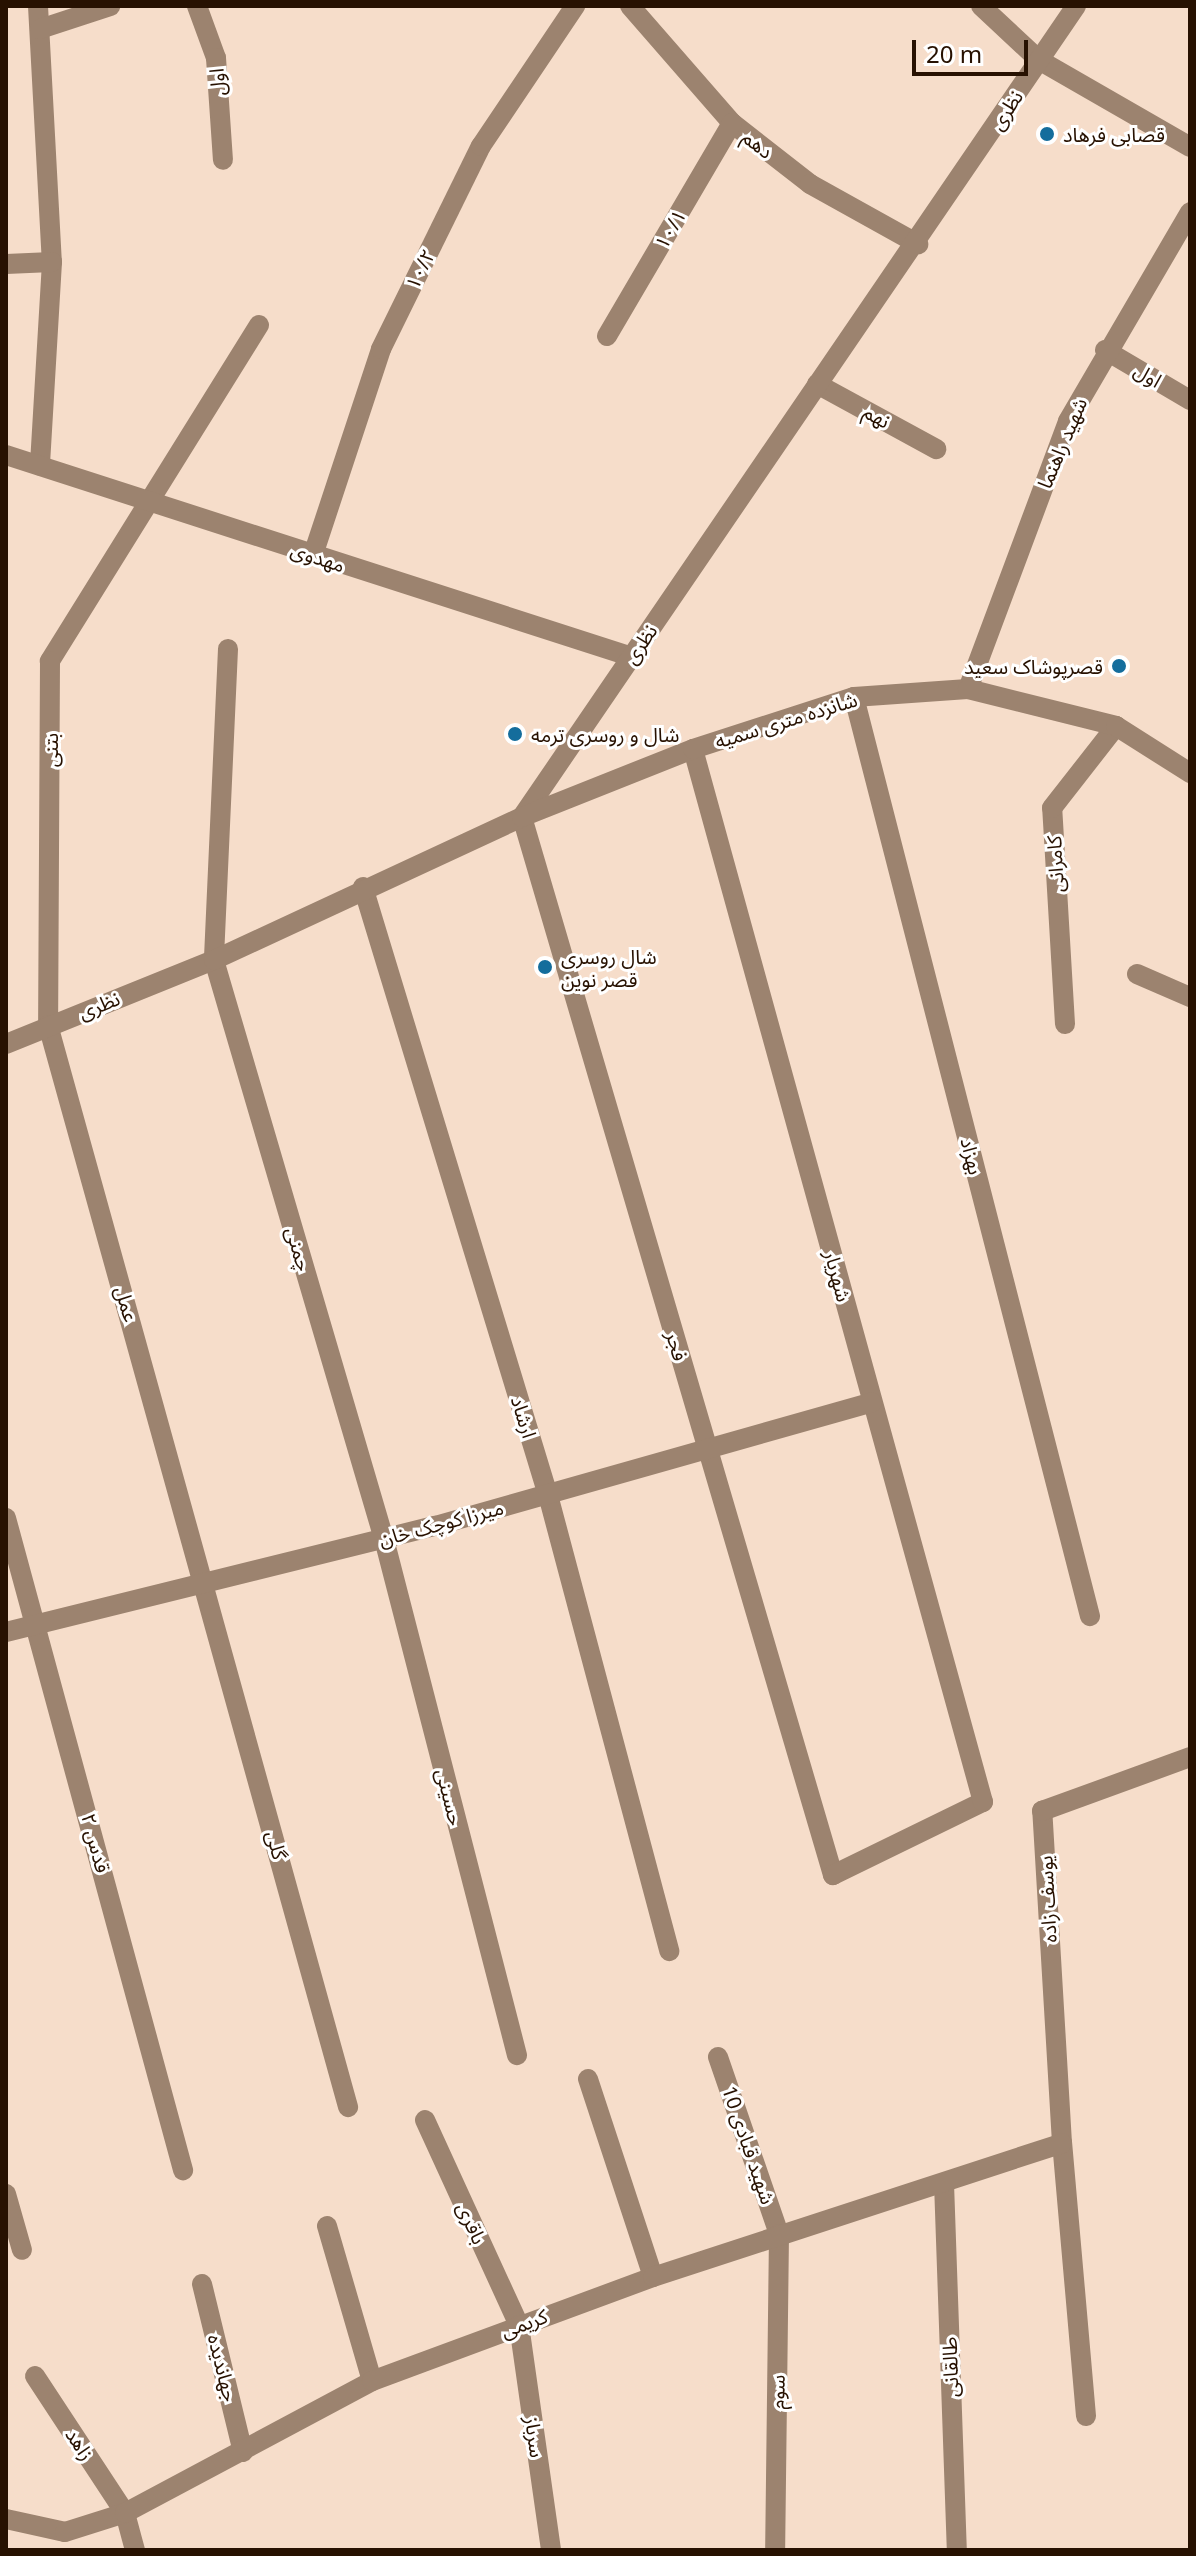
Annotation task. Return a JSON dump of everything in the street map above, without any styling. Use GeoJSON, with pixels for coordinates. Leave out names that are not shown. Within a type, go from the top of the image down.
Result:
{"type":"FeatureCollection","features":[{"type":"Feature","properties":{"kind":"street"},"geometry":{"type":"LineString","coordinates":[[38,6],[52,262],[40,466]]}},
{"type":"Feature","properties":{"kind":"street"},"geometry":{"type":"LineString","coordinates":[[40,29],[110,6]]}},
{"type":"Feature","properties":{"kind":"street","name":"اول"},"geometry":{"type":"LineString","coordinates":[[197,6],[216,58],[223,160]]}},
{"type":"Feature","properties":{"kind":"street","name":"۱۰/۲"},"geometry":{"type":"LineString","coordinates":[[313,555],[381,349],[481,146],[575,6]]}},
{"type":"Feature","properties":{"kind":"street","name":"دهم"},"geometry":{"type":"LineString","coordinates":[[630,6],[732,123],[810,184],[918,244]]}},
{"type":"Feature","properties":{"kind":"street"},"geometry":{"type":"LineString","coordinates":[[981,6],[1039,60],[1190,147]]}},
{"type":"Feature","properties":{"kind":"street","name":"نظری"},"geometry":{"type":"LineString","coordinates":[[6,1044],[214,960],[363,887],[522,817],[817,384],[918,244],[1076,6]]}},
{"type":"Feature","properties":{"kind":"street","name":"۱۰/۱"},"geometry":{"type":"LineString","coordinates":[[607,336],[732,123]]}},
{"type":"Feature","properties":{"kind":"street","name":"شهید راهنما"},"geometry":{"type":"LineString","coordinates":[[968,689],[1068,421],[1105,350],[1190,212]]}},
{"type":"Feature","properties":{"kind":"street"},"geometry":{"type":"LineString","coordinates":[[6,264],[52,262]]}},
{"type":"Feature","properties":{"kind":"street","name":"بتنی"},"geometry":{"type":"LineString","coordinates":[[48,1025],[50,661],[151,504],[259,325]]}},
{"type":"Feature","properties":{"kind":"street","name":"اول"},"geometry":{"type":"LineString","coordinates":[[1105,350],[1190,400]]}},
{"type":"Feature","properties":{"kind":"street","name":"نهم"},"geometry":{"type":"LineString","coordinates":[[817,384],[936,449]]}},
{"type":"Feature","properties":{"kind":"street","name":"مهدوی"},"geometry":{"type":"LineString","coordinates":[[6,455],[632,657]]}},
{"type":"Feature","properties":{"kind":"street","name":"چمنی"},"geometry":{"type":"LineString","coordinates":[[228,649],[214,960],[384,1539]]}},
{"type":"Feature","properties":{"kind":"street","name":"شانزده متری سمیه"},"geometry":{"type":"LineString","coordinates":[[522,817],[693,749],[854,697],[968,689],[1116,726],[1190,773]]}},
{"type":"Feature","properties":{"kind":"street","name":"بهزاد"},"geometry":{"type":"LineString","coordinates":[[854,697],[1090,1616]]}},
{"type":"Feature","properties":{"kind":"street","name":"کامرانی"},"geometry":{"type":"LineString","coordinates":[[1065,1024],[1052,808],[1116,726]]}},
{"type":"Feature","properties":{"kind":"street","name":"شهریار"},"geometry":{"type":"LineString","coordinates":[[693,749],[983,1802],[833,1875]]}},
{"type":"Feature","properties":{"kind":"street","name":"فجر"},"geometry":{"type":"LineString","coordinates":[[522,817],[833,1875]]}},
{"type":"Feature","properties":{"kind":"street","name":"ارشاد"},"geometry":{"type":"LineString","coordinates":[[363,887],[548,1495],[669,1951]]}},
{"type":"Feature","properties":{"kind":"street"},"geometry":{"type":"LineString","coordinates":[[1137,974],[1190,997]]}},
{"type":"Feature","properties":{"kind":"street","name":"عمل"},"geometry":{"type":"LineString","coordinates":[[48,1025],[206,1583]]}},
{"type":"Feature","properties":{"kind":"street","name":"میرزا کوچک خان"},"geometry":{"type":"LineString","coordinates":[[6,1632],[384,1539],[548,1495],[707,1445],[872,1402]]}},
{"type":"Feature","properties":{"kind":"street","name":"قدس ۲"},"geometry":{"type":"LineString","coordinates":[[6,1518],[38,1624],[183,2170]]}},
{"type":"Feature","properties":{"kind":"street","name":"حسینی"},"geometry":{"type":"LineString","coordinates":[[384,1539],[517,2055]]}},
{"type":"Feature","properties":{"kind":"street","name":"گلی"},"geometry":{"type":"LineString","coordinates":[[206,1583],[348,2107]]}},
{"type":"Feature","properties":{"kind":"street","name":"یوسف زاده"},"geometry":{"type":"LineString","coordinates":[[1062,2143],[1042,1811],[1190,1757]]}},
{"type":"Feature","properties":{"kind":"street","name":"شهید قبادی 10"},"geometry":{"type":"LineString","coordinates":[[718,2057],[779,2234]]}},
{"type":"Feature","properties":{"kind":"street"},"geometry":{"type":"LineString","coordinates":[[588,2079],[653,2277]]}},
{"type":"Feature","properties":{"kind":"street","name":"باقری"},"geometry":{"type":"LineString","coordinates":[[425,2120],[519,2325]]}},
{"type":"Feature","properties":{"kind":"street"},"geometry":{"type":"LineString","coordinates":[[1062,2143],[1086,2416]]}},
{"type":"Feature","properties":{"kind":"street","name":"کریمی"},"geometry":{"type":"LineString","coordinates":[[6,2519],[65,2532],[125,2513],[372,2381],[653,2277],[1062,2143]]}},
{"type":"Feature","properties":{"kind":"street","name":"طالقانی"},"geometry":{"type":"LineString","coordinates":[[944,2183],[957,2550]]}},
{"type":"Feature","properties":{"kind":"street"},"geometry":{"type":"LineString","coordinates":[[6,2194],[22,2250]]}},
{"type":"Feature","properties":{"kind":"street"},"geometry":{"type":"LineString","coordinates":[[327,2226],[372,2381]]}},
{"type":"Feature","properties":{"kind":"street","name":"سوم"},"geometry":{"type":"LineString","coordinates":[[775,2550],[779,2234]]}},
{"type":"Feature","properties":{"kind":"street","name":"جهاندیده"},"geometry":{"type":"LineString","coordinates":[[202,2284],[243,2452]]}},
{"type":"Feature","properties":{"kind":"street","name":"سرباز"},"geometry":{"type":"LineString","coordinates":[[519,2325],[551,2550]]}},
{"type":"Feature","properties":{"kind":"street","name":"زاهد"},"geometry":{"type":"LineString","coordinates":[[35,2376],[125,2513],[135,2550]]}},
{"type":"Feature","properties":{"kind":"place","name":"قصابی فرهاد"},"geometry":{"type":"Point","coordinates":[1047,134]}},
{"type":"Feature","properties":{"kind":"place","name":"قصرپوشاک سعید"},"geometry":{"type":"Point","coordinates":[1119,666]}},
{"type":"Feature","properties":{"kind":"place","name":"شال و روسری ترمه"},"geometry":{"type":"Point","coordinates":[515,734]}},
{"type":"Feature","properties":{"kind":"place","name":"شال روسری قصر نوین"},"geometry":{"type":"Point","coordinates":[545,967]}}]}
